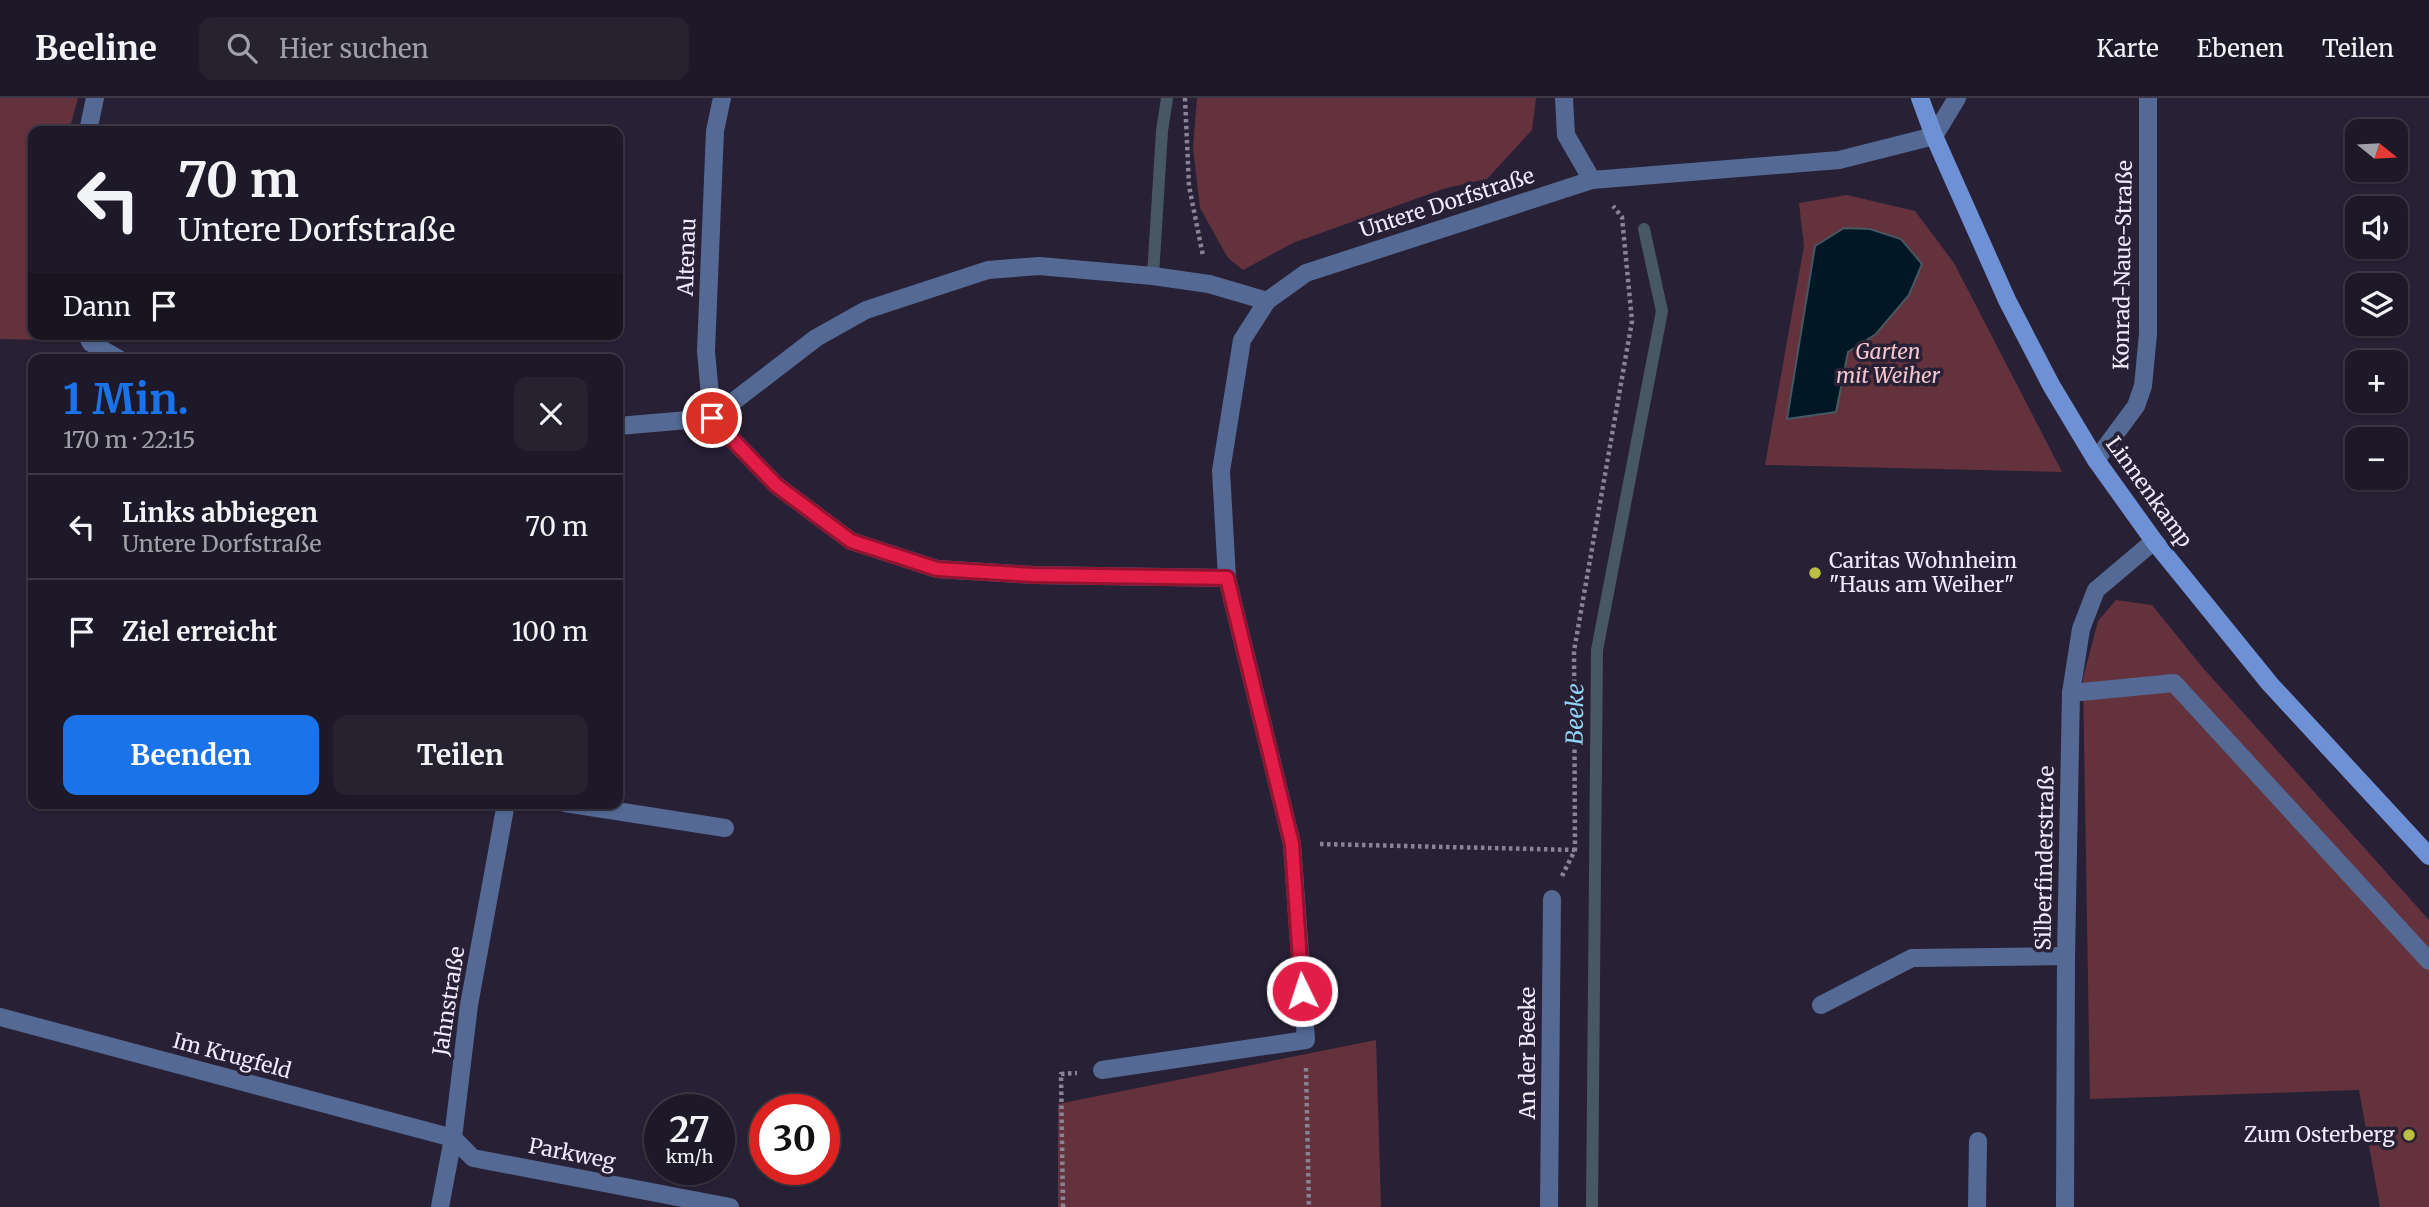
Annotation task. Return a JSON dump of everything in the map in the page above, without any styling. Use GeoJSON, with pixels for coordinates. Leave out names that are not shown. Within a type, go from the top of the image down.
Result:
{"type":"FeatureCollection","features":[{"type":"Feature","properties":{"kind":"main road","name":"Linnenkamp"},"geometry":{"type":"LineString","coordinates":[[1920,98],[1934,136],[2007,300],[2051,385],[2096,460],[2154,541],[2270,684],[2429,856]]}},
{"type":"Feature","properties":{"kind":"street"},"geometry":{"type":"LineString","coordinates":[[90,126],[95,98]]}},
{"type":"Feature","properties":{"kind":"street","name":"Altenau"},"geometry":{"type":"LineString","coordinates":[[712,418],[706,351],[715,131],[722,98]]}},
{"type":"Feature","properties":{"kind":"street"},"geometry":{"type":"LineString","coordinates":[[1563,98],[1566,135],[1592,180]]}},
{"type":"Feature","properties":{"kind":"street"},"geometry":{"type":"LineString","coordinates":[[1934,136],[1957,98]]}},
{"type":"Feature","properties":{"kind":"street","name":"Konrad-Naue-Straße"},"geometry":{"type":"LineString","coordinates":[[2096,460],[2136,406],[2145,373],[2148,334],[2148,98]]}},
{"type":"Feature","properties":{"kind":"street","name":"Untere Dorfstraße"},"geometry":{"type":"LineString","coordinates":[[1306,1040],[1292,844],[1227,578],[1221,471],[1242,340],[1267,301],[1306,274],[1592,180],[1839,160],[1934,136]]}},
{"type":"Feature","properties":{"kind":"street"},"geometry":{"type":"LineString","coordinates":[[623,426],[712,418],[816,338],[866,310],[988,270],[1040,265],[1153,276],[1209,284],[1267,301]]}},
{"type":"Feature","properties":{"kind":"street"},"geometry":{"type":"LineString","coordinates":[[89,340],[110,354]]}},
{"type":"Feature","properties":{"kind":"street"},"geometry":{"type":"LineString","coordinates":[[712,418],[776,485],[851,541],[937,569],[1034,575],[1227,578]]}},
{"type":"Feature","properties":{"kind":"street","name":"Silberfinderstraße"},"geometry":{"type":"LineString","coordinates":[[2065,1207],[2071,693],[2081,629],[2096,590],[2154,541]]}},
{"type":"Feature","properties":{"kind":"street"},"geometry":{"type":"LineString","coordinates":[[2071,693],[2174,683],[2429,961]]}},
{"type":"Feature","properties":{"kind":"street","name":"Jahnstraße"},"geometry":{"type":"LineString","coordinates":[[440,1207],[453,1138],[469,1005],[505,809]]}},
{"type":"Feature","properties":{"kind":"street"},"geometry":{"type":"LineString","coordinates":[[603,809],[725,828]]}},
{"type":"Feature","properties":{"kind":"street","name":"An der Beeke"},"geometry":{"type":"LineString","coordinates":[[1549,1207],[1552,899]]}},
{"type":"Feature","properties":{"kind":"street"},"geometry":{"type":"LineString","coordinates":[[1821,1005],[1912,958],[2066,956]]}},
{"type":"Feature","properties":{"kind":"street","name":"Im Krugfeld"},"geometry":{"type":"LineString","coordinates":[[0,1017],[453,1138]]}},
{"type":"Feature","properties":{"kind":"street"},"geometry":{"type":"LineString","coordinates":[[1102,1070],[1306,1040]]}},
{"type":"Feature","properties":{"kind":"street","name":"Parkweg"},"geometry":{"type":"LineString","coordinates":[[453,1138],[473,1158],[730,1207]]}},
{"type":"Feature","properties":{"kind":"street"},"geometry":{"type":"LineString","coordinates":[[1977,1207],[1978,1141]]}},
{"type":"Feature","properties":{"kind":"path"},"geometry":{"type":"LineString","coordinates":[[1185,98],[1189,186],[1209,284]]}},
{"type":"Feature","properties":{"kind":"path"},"geometry":{"type":"LineString","coordinates":[[1552,899],[1575,850],[1574,651],[1632,321],[1622,217],[1592,180]]}},
{"type":"Feature","properties":{"kind":"path"},"geometry":{"type":"LineString","coordinates":[[1292,844],[1575,850]]}},
{"type":"Feature","properties":{"kind":"path"},"geometry":{"type":"LineString","coordinates":[[1306,1040],[1309,1207]]}},
{"type":"Feature","properties":{"kind":"path"},"geometry":{"type":"LineString","coordinates":[[1063,1207],[1061,1074],[1102,1070]]}},
{"type":"Feature","properties":{"kind":"green space"},"geometry":{"type":"Polygon","coordinates":[[[0,98],[78,98],[70,126],[28,126],[28,340],[0,339],[0,98]]]}},
{"type":"Feature","properties":{"kind":"green space"},"geometry":{"type":"Polygon","coordinates":[[[1197,98],[1536,98],[1532,130],[1487,179],[1446,188],[1293,243],[1243,270],[1228,258],[1200,208],[1193,148],[1197,98]]]}},
{"type":"Feature","properties":{"kind":"green space","name":"Garten mit Weiher"},"geometry":{"type":"Polygon","coordinates":[[[1847,195],[1915,211],[1954,263],[2062,472],[1765,465],[1804,246],[1799,203],[1847,195]]]}},
{"type":"Feature","properties":{"kind":"green space"},"geometry":{"type":"Polygon","coordinates":[[[2116,600],[2152,605],[2203,668],[2429,920],[2429,1207],[2380,1207],[2359,1090],[2090,1099],[2083,678],[2098,621],[2116,600]]]}},
{"type":"Feature","properties":{"kind":"green space"},"geometry":{"type":"Polygon","coordinates":[[[1376,1040],[1381,1207],[1058,1207],[1058,1104],[1376,1040]]]}},
{"type":"Feature","properties":{"kind":"water"},"geometry":{"type":"Polygon","coordinates":[[[1844,228],[1870,229],[1901,239],[1922,264],[1909,295],[1876,334],[1848,352],[1836,412],[1787,419],[1815,246],[1844,228]]]}},
{"type":"Feature","properties":{"kind":"waterway"},"geometry":{"type":"LineString","coordinates":[[1153,276],[1162,131],[1167,98]]}},
{"type":"Feature","properties":{"kind":"waterway","name":"Beeke"},"geometry":{"type":"LineString","coordinates":[[1592,1207],[1597,650],[1662,311],[1644,229]]}},
{"type":"Feature","properties":{"kind":"place","name":"Caritas Wohnheim \"Haus am Weiher\""},"geometry":{"type":"Point","coordinates":[1815,573]}},
{"type":"Feature","properties":{"kind":"place","name":"Zum Osterberg"},"geometry":{"type":"Point","coordinates":[2409,1135]}},
{"type":"Feature","properties":{"kind":"route"},"geometry":{"type":"LineString","coordinates":[[712,418],[776,485],[851,541],[937,569],[1034,575],[1227,578],[1292,844],[1302,991]]}}]}
